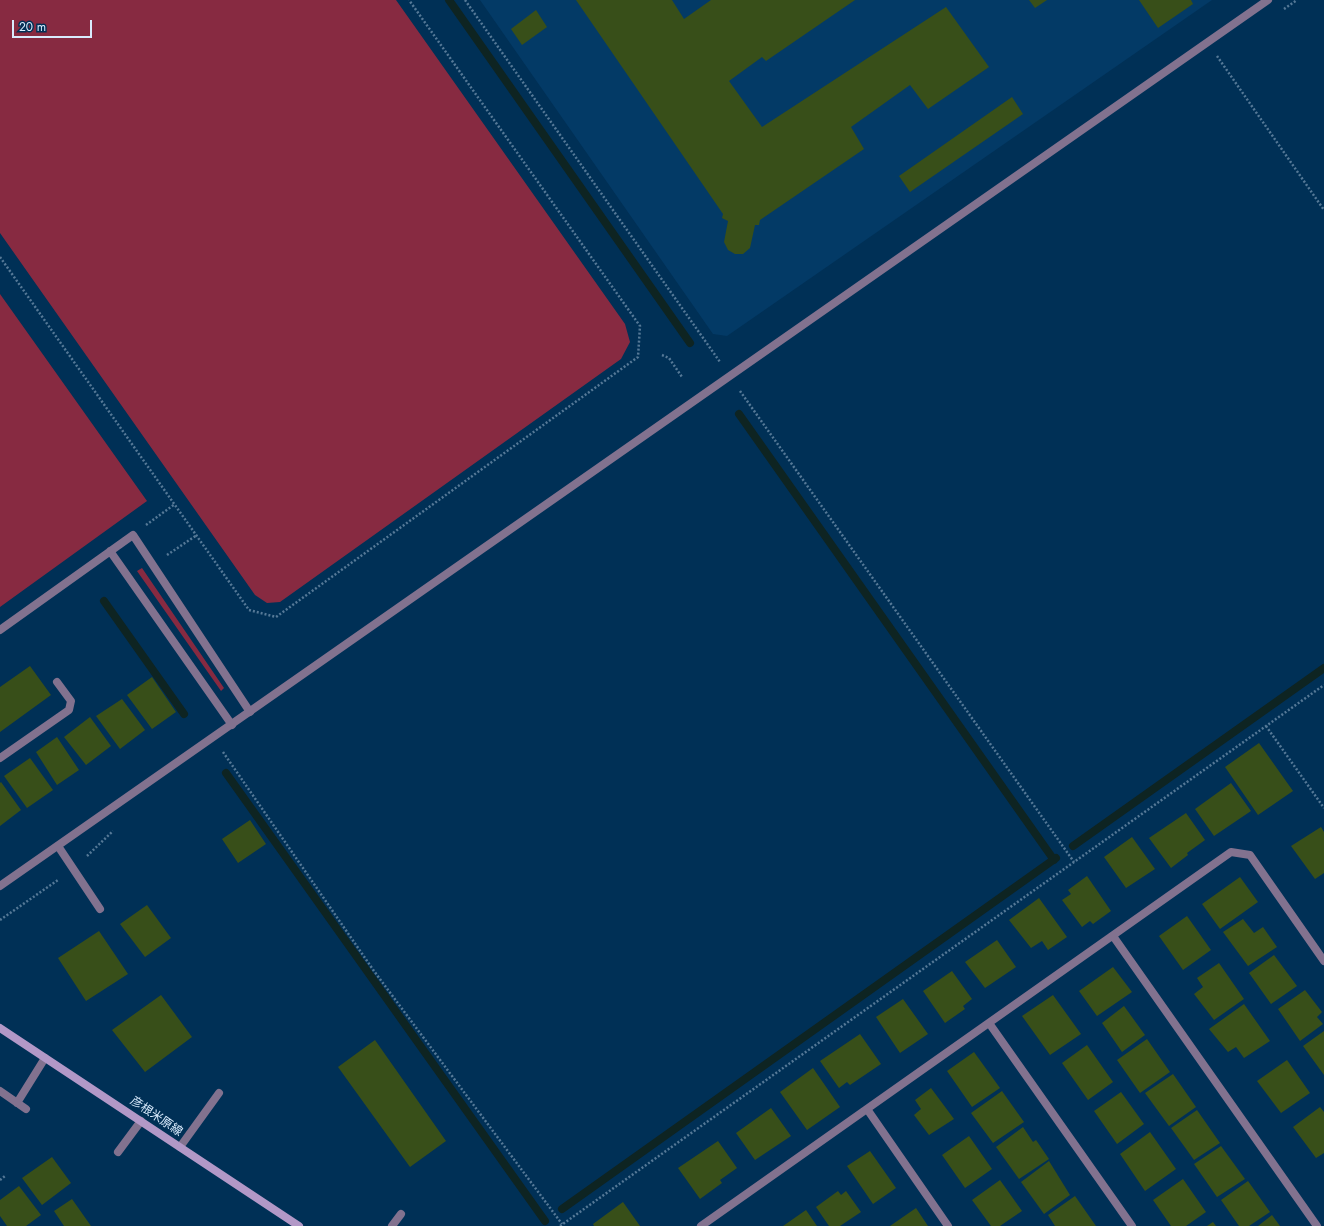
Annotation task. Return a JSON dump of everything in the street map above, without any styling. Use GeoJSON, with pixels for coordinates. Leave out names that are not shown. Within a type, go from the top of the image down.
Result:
{"type":"FeatureCollection","features":[{"type":"Feature","properties":{"kind":"main road","name":"彦根米原線"},"geometry":{"type":"LineString","coordinates":[[0,1028],[299,1226]]}},
{"type":"Feature","properties":{"kind":"street"},"geometry":{"type":"LineString","coordinates":[[0,886],[1268,0]]}},
{"type":"Feature","properties":{"kind":"street"},"geometry":{"type":"LineString","coordinates":[[0,630],[133,535],[250,712]]}},
{"type":"Feature","properties":{"kind":"street"},"geometry":{"type":"LineString","coordinates":[[110,551],[232,725]]}},
{"type":"Feature","properties":{"kind":"street"},"geometry":{"type":"LineString","coordinates":[[0,758],[69,710],[71,701],[57,682]]}},
{"type":"Feature","properties":{"kind":"street"},"geometry":{"type":"LineString","coordinates":[[58,846],[100,909]]}},
{"type":"Feature","properties":{"kind":"street"},"geometry":{"type":"LineString","coordinates":[[701,1226],[1231,852],[1250,855],[1324,961]]}},
{"type":"Feature","properties":{"kind":"street"},"geometry":{"type":"LineString","coordinates":[[1113,936],[1317,1226]]}},
{"type":"Feature","properties":{"kind":"street"},"geometry":{"type":"LineString","coordinates":[[989,1023],[1132,1226]]}},
{"type":"Feature","properties":{"kind":"street"},"geometry":{"type":"LineString","coordinates":[[17,1103],[45,1058]]}},
{"type":"Feature","properties":{"kind":"street"},"geometry":{"type":"LineString","coordinates":[[0,1091],[26,1109]]}},
{"type":"Feature","properties":{"kind":"street"},"geometry":{"type":"LineString","coordinates":[[180,1147],[219,1094]]}},
{"type":"Feature","properties":{"kind":"street"},"geometry":{"type":"LineString","coordinates":[[867,1109],[948,1226]]}},
{"type":"Feature","properties":{"kind":"street"},"geometry":{"type":"LineString","coordinates":[[118,1152],[141,1121]]}},
{"type":"Feature","properties":{"kind":"street"},"geometry":{"type":"LineString","coordinates":[[392,1226],[401,1214]]}},
{"type":"Feature","properties":{"kind":"path"},"geometry":{"type":"LineString","coordinates":[[0,257],[249,610],[276,617],[638,357],[640,326],[409,0]]}},
{"type":"Feature","properties":{"kind":"path"},"geometry":{"type":"LineString","coordinates":[[465,0],[1074,862]]}},
{"type":"Feature","properties":{"kind":"path"},"geometry":{"type":"LineString","coordinates":[[1207,43],[1324,210]]}},
{"type":"Feature","properties":{"kind":"path"},"geometry":{"type":"LineString","coordinates":[[662,356],[669,358],[682,378]]}},
{"type":"Feature","properties":{"kind":"path"},"geometry":{"type":"LineString","coordinates":[[133,535],[175,504]]}},
{"type":"Feature","properties":{"kind":"path"},"geometry":{"type":"LineString","coordinates":[[213,738],[374,971],[561,1225],[1324,685]]}},
{"type":"Feature","properties":{"kind":"path"},"geometry":{"type":"LineString","coordinates":[[1266,726],[1324,808]]}},
{"type":"Feature","properties":{"kind":"path"},"geometry":{"type":"LineString","coordinates":[[0,1180],[5,1176]]}},
{"type":"Feature","properties":{"kind":"shaded area"},"geometry":{"type":"Polygon","coordinates":[[[0,0],[396,0],[625,324],[630,342],[621,359],[280,602],[267,603],[255,595],[0,233],[0,0]]]}},
{"type":"Feature","properties":{"kind":"shaded area"},"geometry":{"type":"Polygon","coordinates":[[[480,0],[1212,0],[727,336],[713,334],[480,0]]]}},
{"type":"Feature","properties":{"kind":"shaded area"},"geometry":{"type":"Polygon","coordinates":[[[0,294],[147,501],[0,607],[0,294]]]}},
{"type":"Feature","properties":{"kind":"shaded area"},"geometry":{"type":"Polygon","coordinates":[[[142,568],[224,688],[221,691],[137,571],[142,568]]]}},
{"type":"Feature","properties":{"kind":"building"},"geometry":{"type":"Polygon","coordinates":[[[576,0],[672,0],[684,19],[711,0],[855,0],[766,61],[762,57],[729,81],[762,127],[946,7],[989,67],[928,109],[910,85],[851,127],[864,149],[760,220],[759,225],[755,225],[750,248],[743,254],[735,254],[728,250],[724,242],[728,221],[722,218],[723,214],[576,0]]]}},
{"type":"Feature","properties":{"kind":"building"},"geometry":{"type":"Polygon","coordinates":[[[1029,0],[1047,0],[1035,8],[1029,0]]]}},
{"type":"Feature","properties":{"kind":"building"},"geometry":{"type":"Polygon","coordinates":[[[1139,0],[1191,0],[1193,4],[1158,28],[1139,0]]]}},
{"type":"Feature","properties":{"kind":"building"},"geometry":{"type":"Polygon","coordinates":[[[536,10],[547,27],[522,45],[511,29],[536,10]]]}},
{"type":"Feature","properties":{"kind":"building"},"geometry":{"type":"Polygon","coordinates":[[[1012,97],[1023,114],[910,192],[899,176],[1012,97]]]}},
{"type":"Feature","properties":{"kind":"building"},"geometry":{"type":"Polygon","coordinates":[[[30,666],[51,695],[0,732],[0,687],[30,666]]]}},
{"type":"Feature","properties":{"kind":"building"},"geometry":{"type":"Polygon","coordinates":[[[152,677],[176,712],[152,729],[127,695],[152,677]]]}},
{"type":"Feature","properties":{"kind":"building"},"geometry":{"type":"Polygon","coordinates":[[[122,699],[145,730],[120,749],[96,716],[122,699]]]}},
{"type":"Feature","properties":{"kind":"building"},"geometry":{"type":"Polygon","coordinates":[[[90,717],[111,746],[86,765],[64,737],[90,717]]]}},
{"type":"Feature","properties":{"kind":"building"},"geometry":{"type":"Polygon","coordinates":[[[57,737],[79,770],[57,785],[36,752],[57,737]]]}},
{"type":"Feature","properties":{"kind":"building"},"geometry":{"type":"Polygon","coordinates":[[[1259,743],[1293,791],[1258,815],[1225,767],[1259,743]]]}},
{"type":"Feature","properties":{"kind":"building"},"geometry":{"type":"Polygon","coordinates":[[[30,758],[53,790],[27,808],[4,776],[30,758]]]}},
{"type":"Feature","properties":{"kind":"building"},"geometry":{"type":"Polygon","coordinates":[[[1,782],[21,810],[0,826],[0,783],[1,782]]]}},
{"type":"Feature","properties":{"kind":"building"},"geometry":{"type":"Polygon","coordinates":[[[1231,783],[1251,811],[1214,836],[1195,809],[1231,783]]]}},
{"type":"Feature","properties":{"kind":"building"},"geometry":{"type":"Polygon","coordinates":[[[1186,813],[1205,840],[1187,853],[1188,855],[1171,868],[1149,838],[1186,813]]]}},
{"type":"Feature","properties":{"kind":"building"},"geometry":{"type":"Polygon","coordinates":[[[250,820],[266,844],[238,863],[222,839],[250,820]]]}},
{"type":"Feature","properties":{"kind":"building"},"geometry":{"type":"Polygon","coordinates":[[[1321,827],[1324,832],[1324,873],[1315,879],[1291,846],[1321,827]]]}},
{"type":"Feature","properties":{"kind":"building"},"geometry":{"type":"Polygon","coordinates":[[[1132,837],[1155,869],[1126,888],[1104,857],[1132,837]]]}},
{"type":"Feature","properties":{"kind":"building"},"geometry":{"type":"Polygon","coordinates":[[[1087,876],[1111,911],[1093,924],[1090,921],[1082,927],[1062,900],[1071,894],[1068,890],[1087,876]]]}},
{"type":"Feature","properties":{"kind":"building"},"geometry":{"type":"Polygon","coordinates":[[[1240,877],[1258,902],[1220,929],[1202,904],[1240,877]]]}},
{"type":"Feature","properties":{"kind":"building"},"geometry":{"type":"Polygon","coordinates":[[[1039,898],[1067,937],[1048,950],[1042,941],[1031,948],[1009,920],[1039,898]]]}},
{"type":"Feature","properties":{"kind":"building"},"geometry":{"type":"Polygon","coordinates":[[[147,905],[171,938],[145,957],[120,924],[147,905]]]}},
{"type":"Feature","properties":{"kind":"building"},"geometry":{"type":"Polygon","coordinates":[[[1187,916],[1211,950],[1183,970],[1159,936],[1187,916]]]}},
{"type":"Feature","properties":{"kind":"building"},"geometry":{"type":"Polygon","coordinates":[[[1243,919],[1254,933],[1263,927],[1277,947],[1248,966],[1223,932],[1243,919]]]}},
{"type":"Feature","properties":{"kind":"building"},"geometry":{"type":"Polygon","coordinates":[[[99,931],[128,974],[86,1001],[58,958],[99,931]]]}},
{"type":"Feature","properties":{"kind":"building"},"geometry":{"type":"Polygon","coordinates":[[[997,940],[1016,967],[985,988],[965,962],[997,940]]]}},
{"type":"Feature","properties":{"kind":"building"},"geometry":{"type":"Polygon","coordinates":[[[1274,955],[1297,986],[1271,1004],[1249,973],[1274,955]]]}},
{"type":"Feature","properties":{"kind":"building"},"geometry":{"type":"Polygon","coordinates":[[[1219,963],[1244,999],[1214,1020],[1194,994],[1203,987],[1197,978],[1219,963]]]}},
{"type":"Feature","properties":{"kind":"building"},"geometry":{"type":"Polygon","coordinates":[[[1113,967],[1132,992],[1097,1016],[1079,991],[1113,967]]]}},
{"type":"Feature","properties":{"kind":"building"},"geometry":{"type":"Polygon","coordinates":[[[952,971],[972,999],[963,1006],[965,1009],[945,1023],[923,991],[952,971]]]}},
{"type":"Feature","properties":{"kind":"building"},"geometry":{"type":"Polygon","coordinates":[[[1305,990],[1322,1012],[1317,1017],[1323,1024],[1300,1041],[1278,1009],[1305,990]]]}},
{"type":"Feature","properties":{"kind":"building"},"geometry":{"type":"Polygon","coordinates":[[[161,995],[192,1037],[145,1072],[112,1030],[161,995]]]}},
{"type":"Feature","properties":{"kind":"building"},"geometry":{"type":"Polygon","coordinates":[[[1053,995],[1081,1034],[1050,1055],[1022,1016],[1053,995]]]}},
{"type":"Feature","properties":{"kind":"building"},"geometry":{"type":"Polygon","coordinates":[[[903,999],[928,1034],[900,1053],[876,1017],[903,999]]]}},
{"type":"Feature","properties":{"kind":"building"},"geometry":{"type":"Polygon","coordinates":[[[1244,1004],[1270,1041],[1244,1058],[1236,1047],[1228,1052],[1209,1029],[1244,1004]]]}},
{"type":"Feature","properties":{"kind":"building"},"geometry":{"type":"Polygon","coordinates":[[[1124,1006],[1145,1035],[1122,1052],[1102,1023],[1124,1006]]]}},
{"type":"Feature","properties":{"kind":"building"},"geometry":{"type":"Polygon","coordinates":[[[1324,1031],[1324,1075],[1303,1046],[1324,1031]]]}},
{"type":"Feature","properties":{"kind":"building"},"geometry":{"type":"Polygon","coordinates":[[[860,1034],[881,1064],[850,1085],[847,1082],[839,1088],[820,1061],[860,1034]]]}},
{"type":"Feature","properties":{"kind":"building"},"geometry":{"type":"Polygon","coordinates":[[[1147,1039],[1170,1072],[1140,1093],[1117,1060],[1147,1039]]]}},
{"type":"Feature","properties":{"kind":"building"},"geometry":{"type":"Polygon","coordinates":[[[375,1040],[446,1141],[410,1167],[338,1067],[375,1040]]]}},
{"type":"Feature","properties":{"kind":"building"},"geometry":{"type":"Polygon","coordinates":[[[1087,1045],[1113,1082],[1088,1100],[1062,1063],[1087,1045]]]}},
{"type":"Feature","properties":{"kind":"building"},"geometry":{"type":"Polygon","coordinates":[[[974,1052],[1000,1088],[972,1107],[947,1071],[974,1052]]]}},
{"type":"Feature","properties":{"kind":"building"},"geometry":{"type":"Polygon","coordinates":[[[1287,1060],[1310,1093],[1281,1113],[1257,1081],[1287,1060]]]}},
{"type":"Feature","properties":{"kind":"building"},"geometry":{"type":"Polygon","coordinates":[[[813,1068],[840,1107],[807,1130],[780,1092],[813,1068]]]}},
{"type":"Feature","properties":{"kind":"building"},"geometry":{"type":"Polygon","coordinates":[[[1173,1074],[1196,1107],[1169,1126],[1145,1093],[1173,1074]]]}},
{"type":"Feature","properties":{"kind":"building"},"geometry":{"type":"Polygon","coordinates":[[[931,1088],[954,1119],[929,1135],[914,1115],[921,1109],[915,1100],[931,1088]]]}},
{"type":"Feature","properties":{"kind":"building"},"geometry":{"type":"Polygon","coordinates":[[[1002,1091],[1024,1122],[993,1143],[971,1113],[1002,1091]]]}},
{"type":"Feature","properties":{"kind":"building"},"geometry":{"type":"Polygon","coordinates":[[[1121,1092],[1144,1124],[1117,1144],[1094,1111],[1121,1092]]]}},
{"type":"Feature","properties":{"kind":"building"},"geometry":{"type":"Polygon","coordinates":[[[1320,1107],[1324,1112],[1324,1153],[1316,1158],[1293,1127],[1320,1107]]]}},
{"type":"Feature","properties":{"kind":"building"},"geometry":{"type":"Polygon","coordinates":[[[771,1108],[791,1136],[755,1160],[736,1133],[771,1108]]]}},
{"type":"Feature","properties":{"kind":"building"},"geometry":{"type":"Polygon","coordinates":[[[1197,1110],[1220,1143],[1194,1160],[1171,1128],[1197,1110]]]}},
{"type":"Feature","properties":{"kind":"building"},"geometry":{"type":"Polygon","coordinates":[[[1023,1127],[1033,1142],[1036,1140],[1049,1159],[1019,1179],[996,1147],[1023,1127]]]}},
{"type":"Feature","properties":{"kind":"building"},"geometry":{"type":"Polygon","coordinates":[[[1150,1132],[1176,1169],[1145,1191],[1120,1154],[1150,1132]]]}},
{"type":"Feature","properties":{"kind":"building"},"geometry":{"type":"Polygon","coordinates":[[[969,1136],[992,1169],[965,1188],[942,1155],[969,1136]]]}},
{"type":"Feature","properties":{"kind":"building"},"geometry":{"type":"Polygon","coordinates":[[[718,1141],[737,1168],[720,1180],[722,1183],[700,1199],[678,1168],[718,1141]]]}},
{"type":"Feature","properties":{"kind":"building"},"geometry":{"type":"Polygon","coordinates":[[[1221,1146],[1245,1179],[1217,1197],[1194,1164],[1221,1146]]]}},
{"type":"Feature","properties":{"kind":"building"},"geometry":{"type":"Polygon","coordinates":[[[870,1151],[896,1188],[873,1204],[847,1166],[870,1151]]]}},
{"type":"Feature","properties":{"kind":"building"},"geometry":{"type":"Polygon","coordinates":[[[52,1157],[71,1183],[42,1205],[22,1178],[52,1157]]]}},
{"type":"Feature","properties":{"kind":"building"},"geometry":{"type":"Polygon","coordinates":[[[1049,1161],[1070,1195],[1044,1214],[1021,1182],[1049,1161]]]}},
{"type":"Feature","properties":{"kind":"building"},"geometry":{"type":"Polygon","coordinates":[[[1183,1179],[1206,1212],[1186,1226],[1171,1226],[1153,1200],[1183,1179]]]}},
{"type":"Feature","properties":{"kind":"building"},"geometry":{"type":"Polygon","coordinates":[[[1000,1180],[1022,1211],[1000,1226],[991,1226],[972,1200],[1000,1180]]]}},
{"type":"Feature","properties":{"kind":"building"},"geometry":{"type":"Polygon","coordinates":[[[1248,1181],[1270,1212],[1249,1226],[1239,1226],[1221,1200],[1248,1181]]]}},
{"type":"Feature","properties":{"kind":"building"},"geometry":{"type":"Polygon","coordinates":[[[19,1186],[41,1215],[26,1226],[7,1226],[0,1216],[0,1200],[19,1186]]]}},
{"type":"Feature","properties":{"kind":"building"},"geometry":{"type":"Polygon","coordinates":[[[838,1191],[841,1195],[846,1191],[861,1212],[840,1226],[829,1226],[816,1207],[838,1191]]]}},
{"type":"Feature","properties":{"kind":"building"},"geometry":{"type":"Polygon","coordinates":[[[1075,1196],[1096,1226],[1055,1226],[1048,1215],[1075,1196]]]}},
{"type":"Feature","properties":{"kind":"building"},"geometry":{"type":"Polygon","coordinates":[[[72,1199],[91,1226],[64,1226],[54,1211],[72,1199]]]}},
{"type":"Feature","properties":{"kind":"building"},"geometry":{"type":"Polygon","coordinates":[[[623,1202],[640,1226],[594,1226],[593,1224],[623,1202]]]}},
{"type":"Feature","properties":{"kind":"building"},"geometry":{"type":"Polygon","coordinates":[[[916,1208],[928,1226],[890,1226],[916,1208]]]}},
{"type":"Feature","properties":{"kind":"building"},"geometry":{"type":"Polygon","coordinates":[[[806,1210],[817,1226],[783,1226],[806,1210]]]}},
{"type":"Feature","properties":{"kind":"building"},"geometry":{"type":"Polygon","coordinates":[[[1272,1215],[1280,1226],[1258,1226],[1272,1215]]]}},
{"type":"Feature","properties":{"kind":"building"},"geometry":{"type":"Polygon","coordinates":[[[1213,1222],[1216,1226],[1207,1226],[1213,1222]]]}},
{"type":"Feature","properties":{"kind":"waterway"},"geometry":{"type":"LineString","coordinates":[[449,0],[690,343]]}},
{"type":"Feature","properties":{"kind":"waterway"},"geometry":{"type":"LineString","coordinates":[[739,414],[1054,860]]}},
{"type":"Feature","properties":{"kind":"waterway"},"geometry":{"type":"LineString","coordinates":[[104,601],[184,714]]}},
{"type":"Feature","properties":{"kind":"waterway"},"geometry":{"type":"LineString","coordinates":[[1073,846],[1324,668]]}},
{"type":"Feature","properties":{"kind":"waterway"},"geometry":{"type":"LineString","coordinates":[[226,773],[545,1221]]}},
{"type":"Feature","properties":{"kind":"waterway"},"geometry":{"type":"LineString","coordinates":[[562,1209],[1056,858]]}}]}
